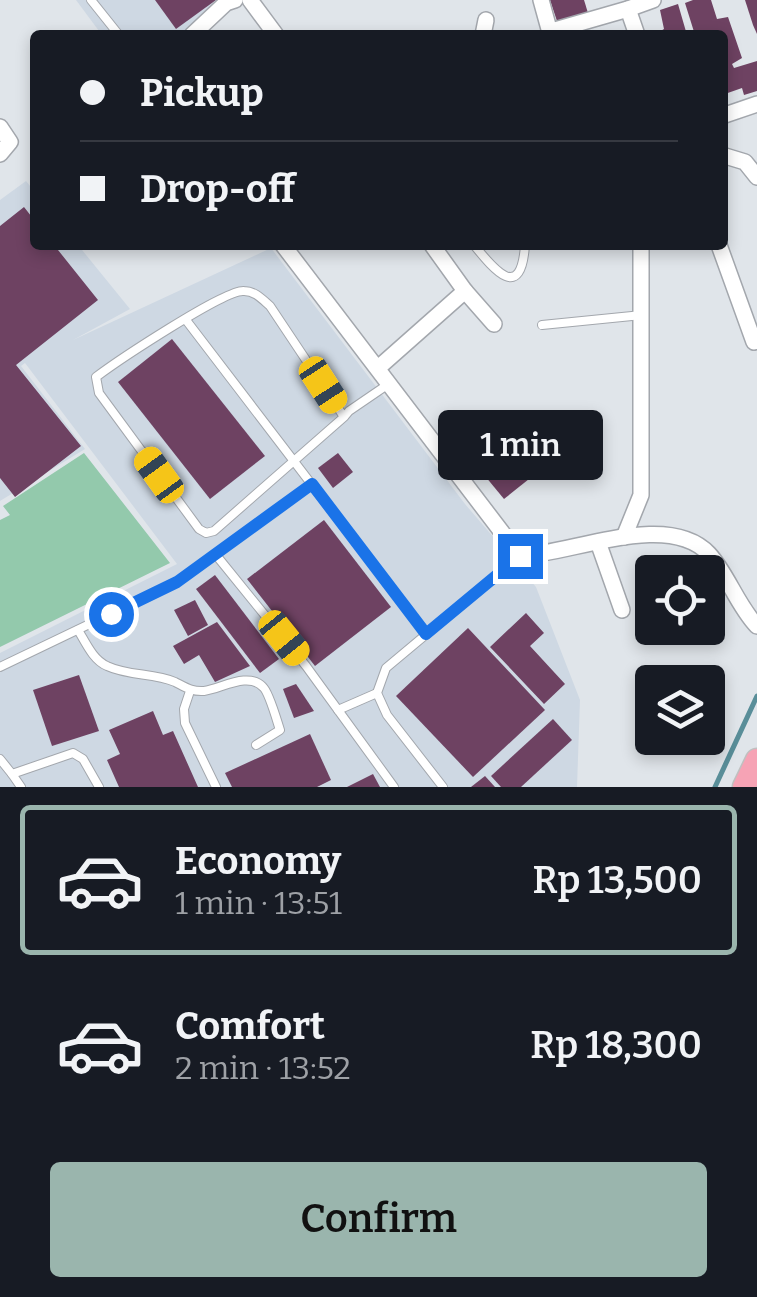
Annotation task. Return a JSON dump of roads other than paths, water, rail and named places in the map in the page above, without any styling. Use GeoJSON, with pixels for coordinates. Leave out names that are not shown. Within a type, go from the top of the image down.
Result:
{"type":"FeatureCollection","features":[{"type":"Feature","properties":{"kind":"street"},"geometry":{"type":"LineString","coordinates":[[197,30],[235,0]]}},
{"type":"Feature","properties":{"kind":"street"},"geometry":{"type":"LineString","coordinates":[[250,0],[272,30]]}},
{"type":"Feature","properties":{"kind":"street"},"geometry":{"type":"LineString","coordinates":[[542,0],[550,30]]}},
{"type":"Feature","properties":{"kind":"street"},"geometry":{"type":"LineString","coordinates":[[557,30],[653,0]]}},
{"type":"Feature","properties":{"kind":"street"},"geometry":{"type":"LineString","coordinates":[[628,9],[634,30]]}},
{"type":"Feature","properties":{"kind":"street"},"geometry":{"type":"LineString","coordinates":[[728,114],[757,104]]}},
{"type":"Feature","properties":{"kind":"street"},"geometry":{"type":"LineString","coordinates":[[0,127],[10,142],[0,154]]}},
{"type":"Feature","properties":{"kind":"street"},"geometry":{"type":"LineString","coordinates":[[728,158],[745,162],[757,177]]}},
{"type":"Feature","properties":{"kind":"street"},"geometry":{"type":"LineString","coordinates":[[287,250],[520,556],[624,537],[684,538],[712,556],[757,626]]}},
{"type":"Feature","properties":{"kind":"street"},"geometry":{"type":"LineString","coordinates":[[436,250],[494,324]]}},
{"type":"Feature","properties":{"kind":"street"},"geometry":{"type":"LineString","coordinates":[[624,537],[642,496],[640,250]]}},
{"type":"Feature","properties":{"kind":"street"},"geometry":{"type":"LineString","coordinates":[[720,250],[754,342]]}},
{"type":"Feature","properties":{"kind":"street"},"geometry":{"type":"LineString","coordinates":[[378,368],[465,290]]}},
{"type":"Feature","properties":{"kind":"street"},"geometry":{"type":"LineString","coordinates":[[598,542],[622,610]]}},
{"type":"Feature","properties":{"kind":"lane"},"geometry":{"type":"LineString","coordinates":[[91,0],[115,30]]}},
{"type":"Feature","properties":{"kind":"lane"},"geometry":{"type":"LineString","coordinates":[[478,250],[497,274],[510,277],[523,267],[525,250]]}},
{"type":"Feature","properties":{"kind":"lane"},"geometry":{"type":"LineString","coordinates":[[344,417],[282,321],[256,294],[241,290],[219,298],[124,356],[96,378],[96,386],[198,529],[206,533],[214,531],[344,417],[390,383]]}},
{"type":"Feature","properties":{"kind":"lane"},"geometry":{"type":"LineString","coordinates":[[542,325],[642,314]]}},
{"type":"Feature","properties":{"kind":"lane"},"geometry":{"type":"LineString","coordinates":[[186,320],[426,634]]}},
{"type":"Feature","properties":{"kind":"lane"},"geometry":{"type":"LineString","coordinates":[[0,667],[177,582],[312,484]]}},
{"type":"Feature","properties":{"kind":"lane"},"geometry":{"type":"LineString","coordinates":[[216,555],[394,787]]}},
{"type":"Feature","properties":{"kind":"lane"},"geometry":{"type":"LineString","coordinates":[[443,787],[386,715],[377,693],[386,668],[520,556]]}},
{"type":"Feature","properties":{"kind":"lane"},"geometry":{"type":"LineString","coordinates":[[78,630],[104,665],[173,681],[190,690],[206,691],[248,681],[266,689],[280,730],[256,745]]}},
{"type":"Feature","properties":{"kind":"lane"},"geometry":{"type":"LineString","coordinates":[[190,690],[184,723],[216,787]]}},
{"type":"Feature","properties":{"kind":"lane"},"geometry":{"type":"LineString","coordinates":[[338,710],[377,693]]}},
{"type":"Feature","properties":{"kind":"lane"},"geometry":{"type":"LineString","coordinates":[[12,774],[73,753],[83,759],[98,787]]}},
{"type":"Feature","properties":{"kind":"lane"},"geometry":{"type":"LineString","coordinates":[[0,759],[21,787]]}},
{"type":"Feature","properties":{"kind":"waterway"},"geometry":{"type":"LineString","coordinates":[[715,787],[757,696]]}}]}
